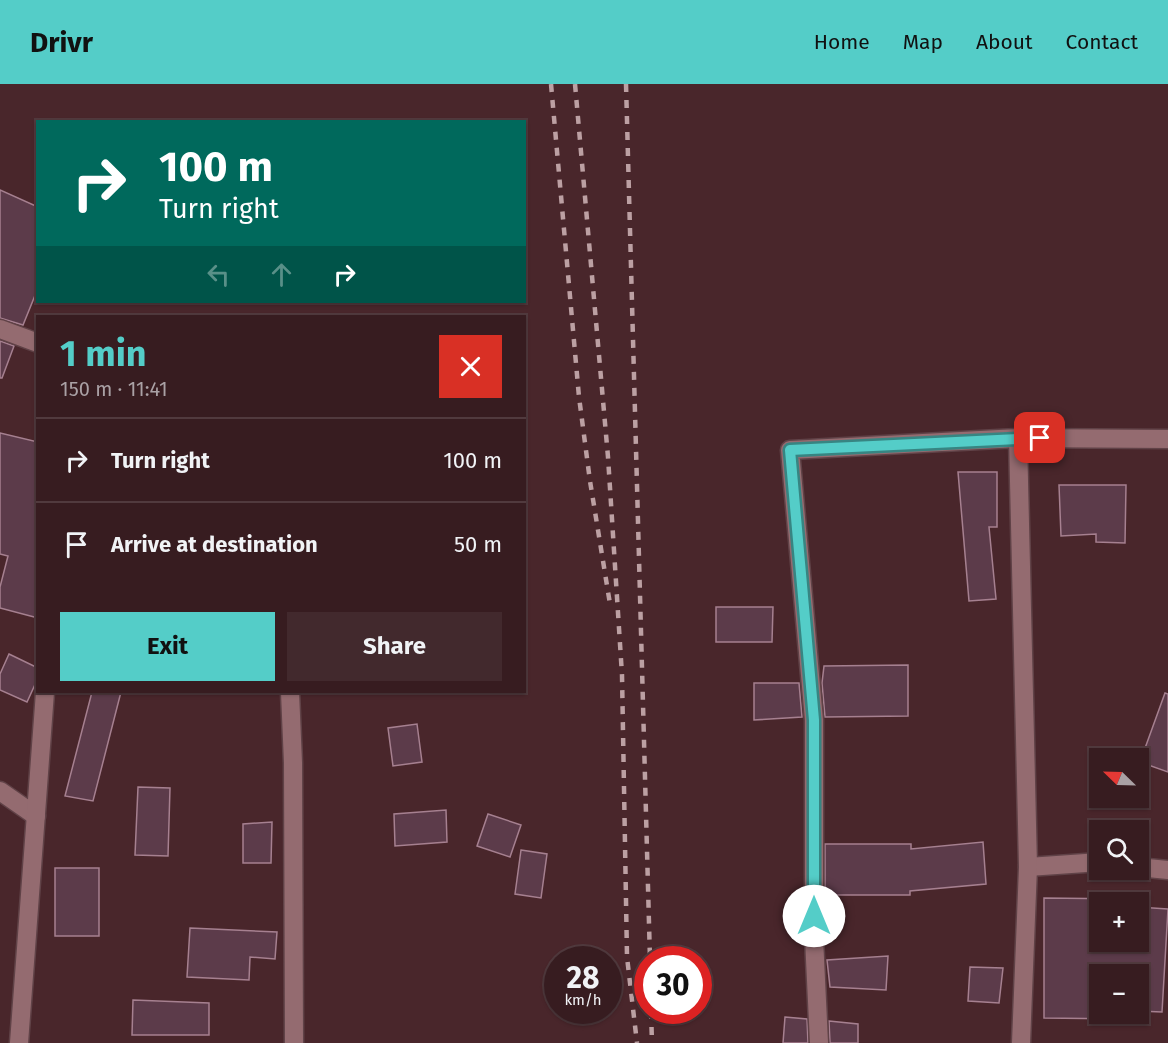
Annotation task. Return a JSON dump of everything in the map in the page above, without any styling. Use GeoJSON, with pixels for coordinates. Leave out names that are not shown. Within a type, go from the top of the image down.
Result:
{"type":"FeatureCollection","features":[{"type":"Feature","properties":{"kind":"street"},"geometry":{"type":"LineString","coordinates":[[0,329],[36,342]]}},
{"type":"Feature","properties":{"kind":"street"},"geometry":{"type":"LineString","coordinates":[[1018,438],[1028,867],[1021,1043]]}},
{"type":"Feature","properties":{"kind":"street"},"geometry":{"type":"LineString","coordinates":[[819,1043],[814,938],[814,720],[790,450],[1018,438],[1168,439]]}},
{"type":"Feature","properties":{"kind":"street"},"geometry":{"type":"LineString","coordinates":[[19,1043],[45,693]]}},
{"type":"Feature","properties":{"kind":"street"},"geometry":{"type":"LineString","coordinates":[[290,693],[294,763],[294,1043]]}},
{"type":"Feature","properties":{"kind":"street"},"geometry":{"type":"LineString","coordinates":[[0,791],[36,816]]}},
{"type":"Feature","properties":{"kind":"street"},"geometry":{"type":"LineString","coordinates":[[1028,867],[1089,863]]}},
{"type":"Feature","properties":{"kind":"street"},"geometry":{"type":"LineString","coordinates":[[1149,868],[1168,870]]}},
{"type":"Feature","properties":{"kind":"building"},"geometry":{"type":"Polygon","coordinates":[[[0,190],[36,206],[36,293],[23,325],[0,318],[0,190]]]}},
{"type":"Feature","properties":{"kind":"building"},"geometry":{"type":"Polygon","coordinates":[[[0,341],[14,346],[2,378],[0,378],[0,341]]]}},
{"type":"Feature","properties":{"kind":"building"},"geometry":{"type":"Polygon","coordinates":[[[0,433],[36,442],[36,617],[0,608],[0,587],[8,556],[0,554],[0,433]]]}},
{"type":"Feature","properties":{"kind":"building"},"geometry":{"type":"Polygon","coordinates":[[[958,472],[997,472],[997,527],[989,527],[996,599],[969,601],[958,472]]]}},
{"type":"Feature","properties":{"kind":"building"},"geometry":{"type":"Polygon","coordinates":[[[1059,485],[1126,485],[1125,543],[1096,542],[1096,534],[1061,536],[1059,485]]]}},
{"type":"Feature","properties":{"kind":"building"},"geometry":{"type":"Polygon","coordinates":[[[716,607],[773,607],[772,642],[716,642],[716,607]]]}},
{"type":"Feature","properties":{"kind":"building"},"geometry":{"type":"Polygon","coordinates":[[[9,654],[36,667],[36,682],[27,702],[0,690],[0,674],[9,654]]]}},
{"type":"Feature","properties":{"kind":"building"},"geometry":{"type":"Polygon","coordinates":[[[908,665],[908,716],[825,717],[822,683],[824,666],[908,665]]]}},
{"type":"Feature","properties":{"kind":"building"},"geometry":{"type":"Polygon","coordinates":[[[754,683],[799,683],[802,717],[754,720],[754,683]]]}},
{"type":"Feature","properties":{"kind":"building"},"geometry":{"type":"Polygon","coordinates":[[[92,693],[121,693],[93,801],[65,796],[92,693]]]}},
{"type":"Feature","properties":{"kind":"building"},"geometry":{"type":"Polygon","coordinates":[[[1165,693],[1168,694],[1168,772],[1149,765],[1149,748],[1145,748],[1165,693]]]}},
{"type":"Feature","properties":{"kind":"building"},"geometry":{"type":"Polygon","coordinates":[[[417,724],[422,762],[393,766],[388,728],[417,724]]]}},
{"type":"Feature","properties":{"kind":"building"},"geometry":{"type":"Polygon","coordinates":[[[138,787],[170,788],[168,856],[135,855],[138,787]]]}},
{"type":"Feature","properties":{"kind":"building"},"geometry":{"type":"Polygon","coordinates":[[[446,810],[447,842],[395,846],[394,814],[446,810]]]}},
{"type":"Feature","properties":{"kind":"building"},"geometry":{"type":"Polygon","coordinates":[[[488,814],[521,825],[510,857],[477,846],[488,814]]]}},
{"type":"Feature","properties":{"kind":"building"},"geometry":{"type":"Polygon","coordinates":[[[272,822],[271,863],[243,863],[243,824],[272,822]]]}},
{"type":"Feature","properties":{"kind":"building"},"geometry":{"type":"Polygon","coordinates":[[[983,842],[986,884],[910,891],[910,895],[825,895],[825,844],[911,844],[911,849],[983,842]]]}},
{"type":"Feature","properties":{"kind":"building"},"geometry":{"type":"Polygon","coordinates":[[[521,850],[547,854],[541,898],[515,894],[521,850]]]}},
{"type":"Feature","properties":{"kind":"building"},"geometry":{"type":"Polygon","coordinates":[[[55,868],[99,868],[99,936],[55,936],[55,868]]]}},
{"type":"Feature","properties":{"kind":"building"},"geometry":{"type":"Polygon","coordinates":[[[1044,898],[1089,899],[1089,952],[1149,952],[1149,908],[1168,909],[1162,1012],[1149,1011],[1149,964],[1089,964],[1089,1019],[1044,1018],[1044,898]]]}},
{"type":"Feature","properties":{"kind":"building"},"geometry":{"type":"Polygon","coordinates":[[[190,928],[277,932],[275,959],[250,957],[249,980],[187,977],[190,928]]]}},
{"type":"Feature","properties":{"kind":"building"},"geometry":{"type":"Polygon","coordinates":[[[888,956],[886,990],[830,987],[827,960],[888,956]]]}},
{"type":"Feature","properties":{"kind":"building"},"geometry":{"type":"Polygon","coordinates":[[[970,967],[1003,968],[999,1003],[968,1001],[970,967]]]}},
{"type":"Feature","properties":{"kind":"building"},"geometry":{"type":"Polygon","coordinates":[[[133,1000],[209,1003],[209,1035],[132,1035],[133,1000]]]}},
{"type":"Feature","properties":{"kind":"building"},"geometry":{"type":"Polygon","coordinates":[[[785,1017],[807,1019],[808,1043],[783,1043],[785,1017]]]}},
{"type":"Feature","properties":{"kind":"building"},"geometry":{"type":"Polygon","coordinates":[[[829,1021],[858,1024],[858,1043],[830,1043],[829,1021]]]}},
{"type":"Feature","properties":{"kind":"railway"},"geometry":{"type":"LineString","coordinates":[[551,84],[579,397],[610,604]]}},
{"type":"Feature","properties":{"kind":"railway"},"geometry":{"type":"LineString","coordinates":[[575,84],[608,457],[622,675],[627,957],[637,1043]]}},
{"type":"Feature","properties":{"kind":"railway"},"geometry":{"type":"LineString","coordinates":[[626,84],[650,946]]}},
{"type":"Feature","properties":{"kind":"railway"},"geometry":{"type":"LineString","coordinates":[[651,1024],[652,1043]]}},
{"type":"Feature","properties":{"kind":"route"},"geometry":{"type":"LineString","coordinates":[[814,916],[814,720],[790,450],[1040,438]]}}]}
